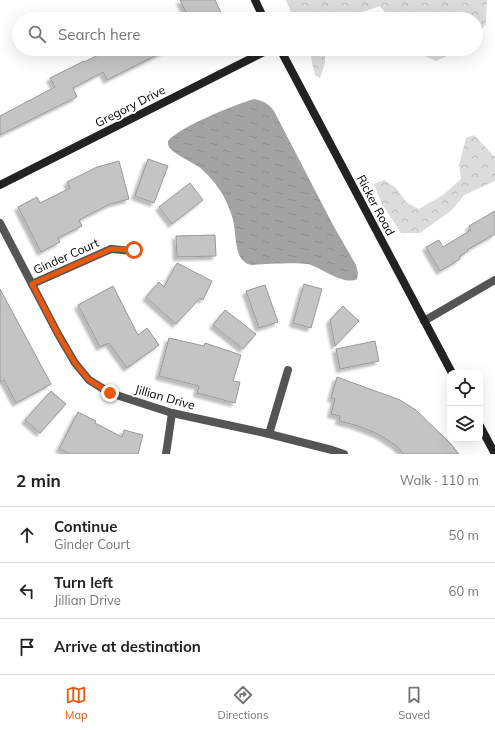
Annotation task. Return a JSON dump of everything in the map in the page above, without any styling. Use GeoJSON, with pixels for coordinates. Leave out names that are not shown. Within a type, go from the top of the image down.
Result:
{"type":"FeatureCollection","features":[{"type":"Feature","properties":{"kind":"street"},"geometry":{"type":"LineString","coordinates":[[254,0],[260,12]]}},
{"type":"Feature","properties":{"kind":"street","name":"Gregory Drive"},"geometry":{"type":"LineString","coordinates":[[0,185],[256,56]]}},
{"type":"Feature","properties":{"kind":"street","name":"Ricker Road"},"geometry":{"type":"LineString","coordinates":[[284,56],[450,370]]}},
{"type":"Feature","properties":{"kind":"street","name":"Jillian Drive"},"geometry":{"type":"LineString","coordinates":[[0,223],[61,339],[75,363],[89,380],[110,393],[172,413],[269,434],[344,454]]}},
{"type":"Feature","properties":{"kind":"street","name":"Ginder Court"},"geometry":{"type":"LineString","coordinates":[[32,284],[111,249],[134,250]]}},
{"type":"Feature","properties":{"kind":"street"},"geometry":{"type":"LineString","coordinates":[[424,321],[495,280]]}},
{"type":"Feature","properties":{"kind":"street"},"geometry":{"type":"LineString","coordinates":[[269,434],[288,370]]}},
{"type":"Feature","properties":{"kind":"street"},"geometry":{"type":"LineString","coordinates":[[166,454],[172,413]]}},
{"type":"Feature","properties":{"kind":"street"},"geometry":{"type":"LineString","coordinates":[[483,432],[495,454]]}},
{"type":"Feature","properties":{"kind":"green space"},"geometry":{"type":"Polygon","coordinates":[[[286,0],[487,0],[486,24],[483,28],[483,12],[385,12],[380,6],[363,12],[291,12],[286,0]]]}},
{"type":"Feature","properties":{"kind":"green space"},"geometry":{"type":"Polygon","coordinates":[[[311,56],[325,56],[325,63],[320,78],[315,75],[311,56]]]}},
{"type":"Feature","properties":{"kind":"green space"},"geometry":{"type":"Polygon","coordinates":[[[425,56],[446,56],[436,61],[425,56]]]}},
{"type":"Feature","properties":{"kind":"green space"},"geometry":{"type":"Polygon","coordinates":[[[474,135],[495,157],[495,181],[464,195],[452,210],[420,233],[401,233],[382,204],[374,184],[384,180],[396,188],[407,203],[419,209],[443,195],[461,179],[459,165],[466,138],[474,135]]]}},
{"type":"Feature","properties":{"kind":"water"},"geometry":{"type":"Polygon","coordinates":[[[254,99],[270,106],[274,111],[333,225],[356,265],[358,273],[357,279],[352,281],[339,278],[314,266],[302,263],[251,265],[245,263],[238,253],[232,217],[221,191],[199,167],[174,152],[169,146],[168,141],[184,129],[221,111],[254,99]]]}},
{"type":"Feature","properties":{"kind":"building"},"geometry":{"type":"Polygon","coordinates":[[[180,0],[215,0],[221,12],[186,12],[180,0]]]}},
{"type":"Feature","properties":{"kind":"building"},"geometry":{"type":"Polygon","coordinates":[[[96,56],[155,56],[107,80],[103,72],[73,88],[77,97],[0,135],[0,116],[55,87],[50,78],[96,56]]]}},
{"type":"Feature","properties":{"kind":"building"},"geometry":{"type":"Polygon","coordinates":[[[148,159],[168,166],[154,203],[135,196],[148,159]]]}},
{"type":"Feature","properties":{"kind":"building"},"geometry":{"type":"Polygon","coordinates":[[[119,161],[129,199],[110,204],[79,220],[82,226],[58,238],[60,242],[41,252],[18,207],[37,197],[40,203],[70,188],[67,182],[97,167],[119,161]]]}},
{"type":"Feature","properties":{"kind":"building"},"geometry":{"type":"Polygon","coordinates":[[[190,183],[203,200],[172,224],[159,207],[190,183]]]}},
{"type":"Feature","properties":{"kind":"building"},"geometry":{"type":"Polygon","coordinates":[[[495,211],[495,234],[467,250],[468,251],[459,257],[460,259],[440,271],[426,247],[439,240],[443,247],[471,230],[469,226],[495,211]]]}},
{"type":"Feature","properties":{"kind":"building"},"geometry":{"type":"Polygon","coordinates":[[[215,235],[216,256],[177,257],[176,236],[215,235]]]}},
{"type":"Feature","properties":{"kind":"building"},"geometry":{"type":"Polygon","coordinates":[[[177,263],[212,281],[203,300],[200,298],[176,324],[146,297],[159,282],[164,287],[177,263]]]}},
{"type":"Feature","properties":{"kind":"building"},"geometry":{"type":"Polygon","coordinates":[[[304,284],[322,289],[311,328],[293,323],[304,284]]]}},
{"type":"Feature","properties":{"kind":"building"},"geometry":{"type":"Polygon","coordinates":[[[265,285],[278,322],[259,328],[246,291],[265,285]]]}},
{"type":"Feature","properties":{"kind":"building"},"geometry":{"type":"Polygon","coordinates":[[[113,286],[138,335],[147,328],[159,345],[127,368],[109,343],[100,347],[78,305],[113,286]]]}},
{"type":"Feature","properties":{"kind":"building"},"geometry":{"type":"Polygon","coordinates":[[[0,289],[51,384],[16,403],[4,380],[0,382],[0,289]]]}},
{"type":"Feature","properties":{"kind":"building"},"geometry":{"type":"Polygon","coordinates":[[[343,306],[359,321],[335,346],[330,320],[343,306]]]}},
{"type":"Feature","properties":{"kind":"building"},"geometry":{"type":"Polygon","coordinates":[[[225,310],[256,334],[243,349],[213,325],[225,310]]]}},
{"type":"Feature","properties":{"kind":"building"},"geometry":{"type":"Polygon","coordinates":[[[169,338],[204,346],[205,343],[241,355],[233,381],[240,382],[235,403],[197,393],[199,386],[159,376],[169,338]]]}},
{"type":"Feature","properties":{"kind":"building"},"geometry":{"type":"Polygon","coordinates":[[[375,341],[379,361],[340,369],[336,349],[375,341]]]}},
{"type":"Feature","properties":{"kind":"building"},"geometry":{"type":"Polygon","coordinates":[[[337,377],[400,400],[416,410],[447,440],[447,442],[450,443],[459,454],[404,454],[395,445],[378,434],[355,425],[339,421],[340,416],[331,414],[335,399],[331,398],[337,377]]]}},
{"type":"Feature","properties":{"kind":"building"},"geometry":{"type":"Polygon","coordinates":[[[51,391],[66,404],[40,433],[25,420],[51,391]]]}},
{"type":"Feature","properties":{"kind":"building"},"geometry":{"type":"Polygon","coordinates":[[[78,412],[122,437],[124,430],[143,435],[138,454],[70,454],[59,449],[78,412]]]}},
{"type":"Feature","properties":{"kind":"route"},"geometry":{"type":"LineString","coordinates":[[110,393],[89,380],[75,363],[32,284],[111,249],[134,250]]}}]}
